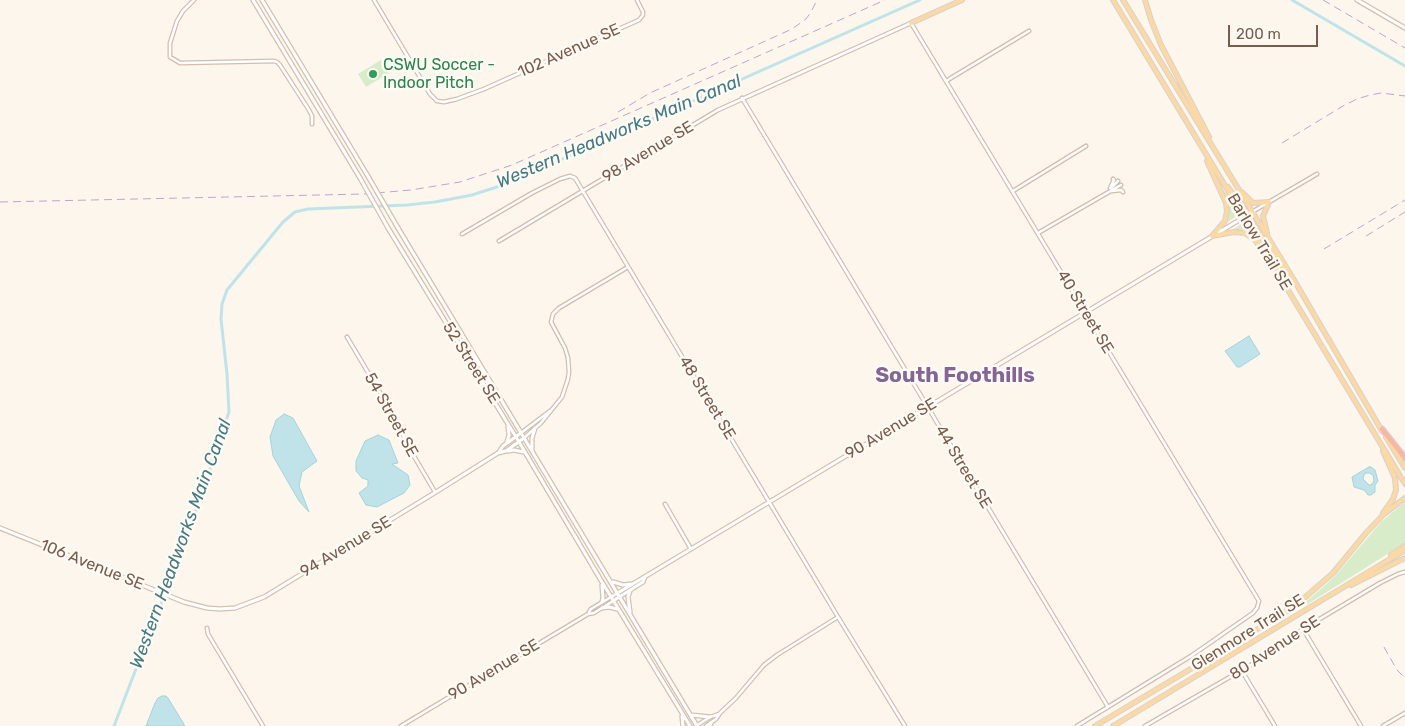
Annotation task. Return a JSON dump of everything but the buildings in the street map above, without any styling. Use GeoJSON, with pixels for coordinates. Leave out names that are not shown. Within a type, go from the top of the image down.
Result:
{"type":"FeatureCollection","features":[{"type":"Feature","properties":{"kind":"highway"},"geometry":{"type":"LineString","coordinates":[[1382,429],[1405,458]]}},
{"type":"Feature","properties":{"kind":"main road","name":"52 Street SE"},"geometry":{"type":"LineString","coordinates":[[253,0],[388,228],[690,726]]}},
{"type":"Feature","properties":{"kind":"main road","name":"52 Street SE"},"geometry":{"type":"LineString","coordinates":[[262,0],[697,726]]}},
{"type":"Feature","properties":{"kind":"main road"},"geometry":{"type":"LineString","coordinates":[[911,23],[962,0]]}},
{"type":"Feature","properties":{"kind":"main road","name":"Barlow Trail SE"},"geometry":{"type":"LineString","coordinates":[[1113,0],[1405,484]]}},
{"type":"Feature","properties":{"kind":"main road","name":"Barlow Trail SE"},"geometry":{"type":"LineString","coordinates":[[1123,0],[1294,280],[1405,468]]}},
{"type":"Feature","properties":{"kind":"main road"},"geometry":{"type":"LineString","coordinates":[[1145,0],[1161,45],[1217,155]]}},
{"type":"Feature","properties":{"kind":"main road"},"geometry":{"type":"LineString","coordinates":[[1357,0],[1405,28]]}},
{"type":"Feature","properties":{"kind":"main road"},"geometry":{"type":"LineString","coordinates":[[1201,145],[1226,203],[1227,211],[1225,221],[1212,236]]}},
{"type":"Feature","properties":{"kind":"main road"},"geometry":{"type":"LineString","coordinates":[[1221,180],[1233,192],[1246,211],[1248,213],[1252,212]]}},
{"type":"Feature","properties":{"kind":"main road"},"geometry":{"type":"LineString","coordinates":[[1236,187],[1256,204],[1269,202]]}},
{"type":"Feature","properties":{"kind":"main road"},"geometry":{"type":"LineString","coordinates":[[1269,202],[1263,220],[1273,246]]}},
{"type":"Feature","properties":{"kind":"main road","name":"90 Avenue SE"},"geometry":{"type":"LineString","coordinates":[[619,595],[634,583],[1252,212]]}},
{"type":"Feature","properties":{"kind":"main road"},"geometry":{"type":"LineString","coordinates":[[1245,217],[1294,280]]}},
{"type":"Feature","properties":{"kind":"main road"},"geometry":{"type":"LineString","coordinates":[[1212,236],[1234,232],[1250,236],[1276,268]]}},
{"type":"Feature","properties":{"kind":"main road"},"geometry":{"type":"LineString","coordinates":[[507,423],[507,443]]}},
{"type":"Feature","properties":{"kind":"main road"},"geometry":{"type":"LineString","coordinates":[[532,451],[532,438],[535,428]]}},
{"type":"Feature","properties":{"kind":"main road","name":"94 Avenue SE"},"geometry":{"type":"LineString","coordinates":[[498,453],[503,446],[521,433]]}},
{"type":"Feature","properties":{"kind":"main road","name":"94 Avenue SE"},"geometry":{"type":"LineString","coordinates":[[184,602],[220,609],[235,608],[264,597],[498,453],[506,451],[524,438]]}},
{"type":"Feature","properties":{"kind":"main road"},"geometry":{"type":"LineString","coordinates":[[1374,524],[1390,505],[1396,490],[1394,478],[1378,438]]}},
{"type":"Feature","properties":{"kind":"main road"},"geometry":{"type":"LineString","coordinates":[[506,451],[516,450],[525,452]]}},
{"type":"Feature","properties":{"kind":"main road","name":"Glenmore Trail SE"},"geometry":{"type":"LineString","coordinates":[[1095,726],[1281,615],[1302,600],[1333,573],[1384,514],[1405,498]]}},
{"type":"Feature","properties":{"kind":"main road","name":"106 Avenue SE"},"geometry":{"type":"LineString","coordinates":[[0,528],[184,602]]}},
{"type":"Feature","properties":{"kind":"main road"},"geometry":{"type":"LineString","coordinates":[[1374,569],[1405,546]]}},
{"type":"Feature","properties":{"kind":"main road","name":"Glenmore Trail SE"},"geometry":{"type":"LineString","coordinates":[[1113,726],[1405,550]]}},
{"type":"Feature","properties":{"kind":"main road"},"geometry":{"type":"LineString","coordinates":[[1340,589],[1405,558]]}},
{"type":"Feature","properties":{"kind":"main road","name":"90 Avenue SE"},"geometry":{"type":"LineString","coordinates":[[612,599],[643,582],[645,577]]}},
{"type":"Feature","properties":{"kind":"main road"},"geometry":{"type":"LineString","coordinates":[[611,581],[623,585],[634,583]]}},
{"type":"Feature","properties":{"kind":"main road"},"geometry":{"type":"LineString","coordinates":[[602,582],[602,602]]}},
{"type":"Feature","properties":{"kind":"main road"},"geometry":{"type":"LineString","coordinates":[[630,615],[628,597],[631,590]]}},
{"type":"Feature","properties":{"kind":"main road"},"geometry":{"type":"LineString","coordinates":[[602,608],[618,609]]}},
{"type":"Feature","properties":{"kind":"main road"},"geometry":{"type":"LineString","coordinates":[[682,713],[684,726]]}},
{"type":"Feature","properties":{"kind":"main road"},"geometry":{"type":"LineString","coordinates":[[691,716],[710,717]]}},
{"type":"Feature","properties":{"kind":"street"},"geometry":{"type":"LineString","coordinates":[[194,0],[183,11],[177,21],[170,43],[170,57],[180,63],[277,62],[309,110],[312,116],[312,124]]}},
{"type":"Feature","properties":{"kind":"street","name":"102 Avenue SE"},"geometry":{"type":"LineString","coordinates":[[374,0],[430,94],[437,101],[444,102],[484,89],[639,20],[643,12],[637,0]]}},
{"type":"Feature","properties":{"kind":"street","name":"40 Street SE"},"geometry":{"type":"LineString","coordinates":[[911,23],[1259,601],[1253,613],[1177,665],[1108,707]]}},
{"type":"Feature","properties":{"kind":"street","name":"98 Avenue SE"},"geometry":{"type":"LineString","coordinates":[[499,241],[718,110],[911,23]]}},
{"type":"Feature","properties":{"kind":"street"},"geometry":{"type":"LineString","coordinates":[[946,81],[1028,31]]}},
{"type":"Feature","properties":{"kind":"street","name":"44 Street SE"},"geometry":{"type":"LineString","coordinates":[[742,98],[1108,707]]}},
{"type":"Feature","properties":{"kind":"street"},"geometry":{"type":"LineString","coordinates":[[1013,191],[1086,146]]}},
{"type":"Feature","properties":{"kind":"street","name":"90 Avenue SE"},"geometry":{"type":"LineString","coordinates":[[1252,212],[1317,174]]}},
{"type":"Feature","properties":{"kind":"street","name":"48 Street SE"},"geometry":{"type":"LineString","coordinates":[[462,234],[560,179],[570,176],[575,178],[905,726]]}},
{"type":"Feature","properties":{"kind":"street"},"geometry":{"type":"LineString","coordinates":[[1108,191],[1113,179]]}},
{"type":"Feature","properties":{"kind":"street"},"geometry":{"type":"LineString","coordinates":[[1108,191],[1118,181]]}},
{"type":"Feature","properties":{"kind":"street"},"geometry":{"type":"LineString","coordinates":[[1038,233],[1121,185]]}},
{"type":"Feature","properties":{"kind":"street"},"geometry":{"type":"LineString","coordinates":[[1108,191],[1121,190],[1123,192]]}},
{"type":"Feature","properties":{"kind":"street","name":"94 Avenue SE"},"geometry":{"type":"LineString","coordinates":[[524,438],[553,408],[562,397],[566,387],[569,372],[568,358],[565,348],[551,322],[553,314],[628,267]]}},
{"type":"Feature","properties":{"kind":"street","name":"54 Street SE"},"geometry":{"type":"LineString","coordinates":[[347,337],[436,492]]}},
{"type":"Feature","properties":{"kind":"street","name":"94 Avenue SE"},"geometry":{"type":"LineString","coordinates":[[521,433],[553,408]]}},
{"type":"Feature","properties":{"kind":"street"},"geometry":{"type":"LineString","coordinates":[[665,504],[691,549]]}},
{"type":"Feature","properties":{"kind":"street","name":"80 Avenue SE"},"geometry":{"type":"LineString","coordinates":[[1145,726],[1275,651],[1303,629],[1380,583],[1405,572]]}},
{"type":"Feature","properties":{"kind":"street","name":"90 Avenue SE"},"geometry":{"type":"LineString","coordinates":[[588,614],[591,609],[602,602],[612,599]]}},
{"type":"Feature","properties":{"kind":"street","name":"90 Avenue SE"},"geometry":{"type":"LineString","coordinates":[[400,726],[588,614],[602,608],[612,599]]}},
{"type":"Feature","properties":{"kind":"street"},"geometry":{"type":"LineString","coordinates":[[706,726],[716,719],[736,698],[764,665],[838,617]]}},
{"type":"Feature","properties":{"kind":"street"},"geometry":{"type":"LineString","coordinates":[[207,628],[208,634],[263,726]]}},
{"type":"Feature","properties":{"kind":"street"},"geometry":{"type":"LineString","coordinates":[[1303,629],[1361,726]]}},
{"type":"Feature","properties":{"kind":"street"},"geometry":{"type":"LineString","coordinates":[[1242,671],[1275,726]]}},
{"type":"Feature","properties":{"kind":"street"},"geometry":{"type":"LineString","coordinates":[[1076,726],[1108,707]]}},
{"type":"Feature","properties":{"kind":"street"},"geometry":{"type":"LineString","coordinates":[[697,726],[720,713]]}},
{"type":"Feature","properties":{"kind":"street"},"geometry":{"type":"LineString","coordinates":[[1383,726],[1405,713]]}},
{"type":"Feature","properties":{"kind":"green space","name":"CSWU Soccer - Indoor Pitch"},"geometry":{"type":"Polygon","coordinates":[[[381,60],[389,73],[366,87],[358,74],[381,60]]]}},
{"type":"Feature","properties":{"kind":"green space"},"geometry":{"type":"Polygon","coordinates":[[[1225,191],[1240,214],[1226,223],[1227,201],[1225,191]]]}},
{"type":"Feature","properties":{"kind":"green space"},"geometry":{"type":"Polygon","coordinates":[[[1245,222],[1252,236],[1234,231],[1233,229],[1245,222]]]}},
{"type":"Feature","properties":{"kind":"green space"},"geometry":{"type":"Polygon","coordinates":[[[1405,502],[1405,543],[1303,607],[1302,605],[1336,575],[1381,522],[1405,502]]]}},
{"type":"Feature","properties":{"kind":"water"},"geometry":{"type":"Polygon","coordinates":[[[1249,336],[1260,354],[1237,367],[1225,351],[1249,336]]]}},
{"type":"Feature","properties":{"kind":"water"},"geometry":{"type":"Polygon","coordinates":[[[284,414],[293,418],[317,461],[302,472],[299,486],[309,512],[299,501],[273,456],[270,437],[276,420],[284,414]]]}},
{"type":"Feature","properties":{"kind":"water"},"geometry":{"type":"Polygon","coordinates":[[[378,435],[389,440],[398,463],[392,464],[408,475],[410,485],[404,493],[377,507],[366,505],[359,493],[368,486],[368,480],[362,478],[356,471],[356,461],[365,441],[378,435]]]}},
{"type":"Feature","properties":{"kind":"water"},"geometry":{"type":"Polygon","coordinates":[[[1371,467],[1375,470],[1378,481],[1375,485],[1375,492],[1368,495],[1364,490],[1354,487],[1352,477],[1371,467]],[[1369,473],[1364,475],[1363,479],[1371,485],[1374,481],[1373,475],[1369,473]]]}},
{"type":"Feature","properties":{"kind":"water"},"geometry":{"type":"Polygon","coordinates":[[[162,696],[168,698],[185,726],[146,726],[155,703],[162,696]]]}},
{"type":"Feature","properties":{"kind":"waterway","name":"Western Headworks Main Canal"},"geometry":{"type":"LineString","coordinates":[[114,726],[188,534],[229,412],[221,319],[222,304],[227,290],[283,222],[295,212],[308,209],[435,202],[472,195],[506,184],[920,0]]}},
{"type":"Feature","properties":{"kind":"waterway","name":"Western Headworks Main Canal"},"geometry":{"type":"LineString","coordinates":[[1292,0],[1405,66]]}},
{"type":"Feature","properties":{"kind":"railway"},"geometry":{"type":"LineString","coordinates":[[618,112],[650,93],[792,29],[806,19],[817,0]]}},
{"type":"Feature","properties":{"kind":"railway"},"geometry":{"type":"LineString","coordinates":[[0,202],[364,194],[411,190],[460,182],[512,165],[885,0]]}},
{"type":"Feature","properties":{"kind":"railway"},"geometry":{"type":"LineString","coordinates":[[1323,0],[1405,48]]}},
{"type":"Feature","properties":{"kind":"railway"},"geometry":{"type":"LineString","coordinates":[[1282,143],[1357,99],[1381,93],[1405,96]]}},
{"type":"Feature","properties":{"kind":"railway"},"geometry":{"type":"LineString","coordinates":[[1324,249],[1405,200]]}},
{"type":"Feature","properties":{"kind":"railway"},"geometry":{"type":"LineString","coordinates":[[1366,236],[1405,212]]}},
{"type":"Feature","properties":{"kind":"railway"},"geometry":{"type":"LineString","coordinates":[[1384,647],[1397,670],[1405,678]]}},
{"type":"Feature","properties":{"kind":"place","name":"CSWU Soccer - Indoor Pitch"},"geometry":{"type":"Point","coordinates":[373,74]}},
{"type":"Feature","properties":{"kind":"district","name":"South Foothills"},"geometry":{"type":"Point","coordinates":[955,376]}}]}
